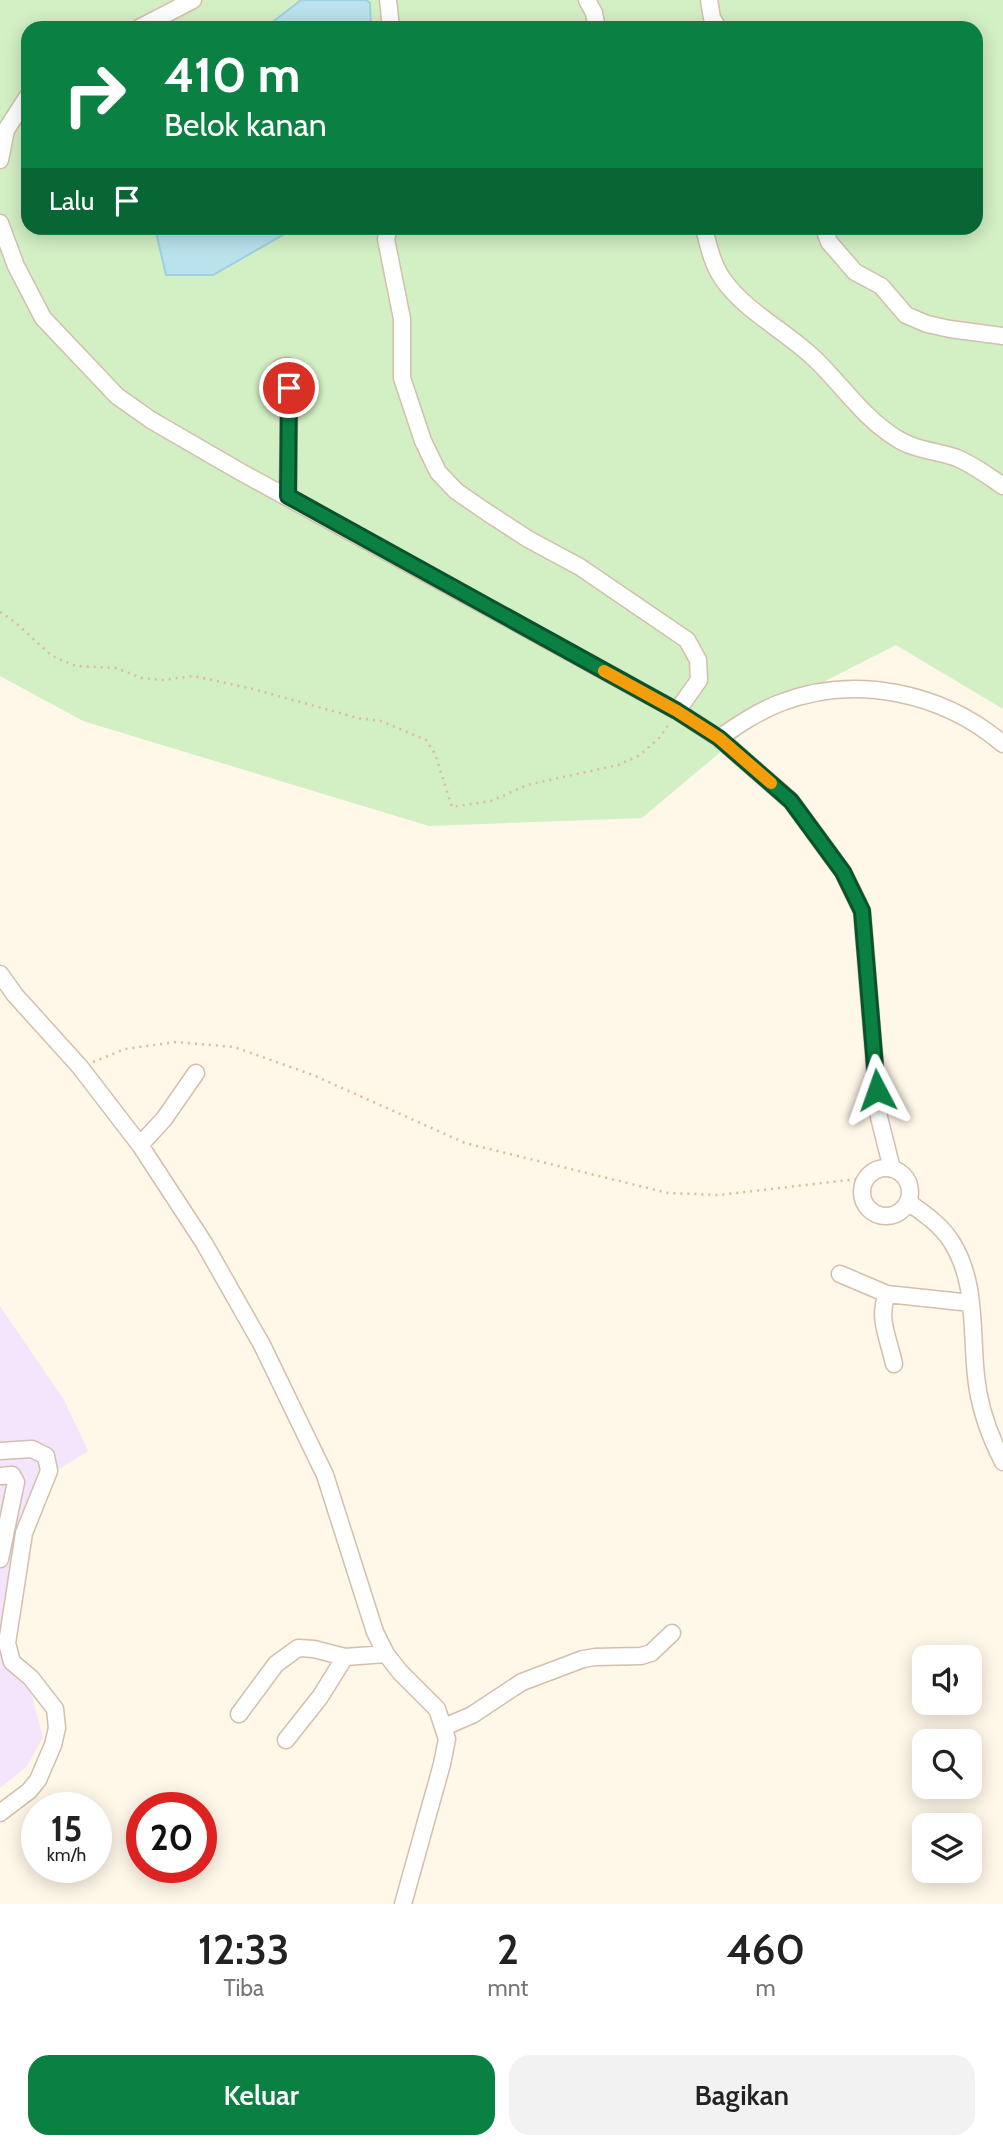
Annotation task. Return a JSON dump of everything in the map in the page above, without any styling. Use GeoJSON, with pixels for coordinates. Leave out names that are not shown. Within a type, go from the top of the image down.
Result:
{"type":"FeatureCollection","features":[{"type":"Feature","properties":{"kind":"street"},"geometry":{"type":"LineString","coordinates":[[152,21],[192,0]]}},
{"type":"Feature","properties":{"kind":"street"},"geometry":{"type":"LineString","coordinates":[[388,0],[390,21]]}},
{"type":"Feature","properties":{"kind":"street"},"geometry":{"type":"LineString","coordinates":[[587,0],[596,21]]}},
{"type":"Feature","properties":{"kind":"street"},"geometry":{"type":"LineString","coordinates":[[709,0],[714,21]]}},
{"type":"Feature","properties":{"kind":"street"},"geometry":{"type":"LineString","coordinates":[[0,160],[6,130],[21,107]]}},
{"type":"Feature","properties":{"kind":"street"},"geometry":{"type":"LineString","coordinates":[[0,223],[16,266],[43,318],[117,396],[151,420],[677,711],[719,738],[791,801],[843,872],[862,911],[878,1117],[892,1169],[905,1179],[909,1194],[908,1202],[896,1214],[888,1216],[872,1212],[864,1202],[862,1194],[866,1178],[880,1169],[892,1169]]}},
{"type":"Feature","properties":{"kind":"street"},"geometry":{"type":"LineString","coordinates":[[387,235],[402,319],[402,379],[423,441],[438,472],[456,491],[488,513],[600,580],[687,640],[698,660],[699,680],[677,711]]}},
{"type":"Feature","properties":{"kind":"street"},"geometry":{"type":"LineString","coordinates":[[706,235],[722,278],[754,311],[819,362],[868,416],[895,438],[970,464],[1003,486]]}},
{"type":"Feature","properties":{"kind":"street"},"geometry":{"type":"LineString","coordinates":[[827,235],[855,272],[881,286],[906,315],[927,324],[950,329],[1003,336]]}},
{"type":"Feature","properties":{"kind":"street"},"geometry":{"type":"LineString","coordinates":[[288,496],[289,388]]}},
{"type":"Feature","properties":{"kind":"street"},"geometry":{"type":"LineString","coordinates":[[719,738],[747,719],[781,703],[823,693],[864,688],[913,696],[950,709],[989,732],[1003,744]]}},
{"type":"Feature","properties":{"kind":"street"},"geometry":{"type":"LineString","coordinates":[[0,974],[15,995],[80,1067],[139,1145],[204,1243],[262,1345],[325,1475],[374,1632],[400,1672],[437,1709],[447,1739],[403,1904]]}},
{"type":"Feature","properties":{"kind":"street"},"geometry":{"type":"LineString","coordinates":[[139,1145],[164,1119],[196,1073]]}},
{"type":"Feature","properties":{"kind":"street"},"geometry":{"type":"LineString","coordinates":[[908,1202],[934,1221],[950,1239],[961,1259],[971,1303],[981,1410],[1003,1462]]}},
{"type":"Feature","properties":{"kind":"street"},"geometry":{"type":"LineString","coordinates":[[840,1274],[887,1294],[971,1303]]}},
{"type":"Feature","properties":{"kind":"street"},"geometry":{"type":"LineString","coordinates":[[887,1294],[882,1320],[894,1364]]}},
{"type":"Feature","properties":{"kind":"street"},"geometry":{"type":"LineString","coordinates":[[0,1451],[32,1449],[46,1456],[50,1471],[24,1533],[6,1643],[12,1662],[31,1678],[55,1709],[57,1728],[35,1786],[0,1813]]}},
{"type":"Feature","properties":{"kind":"street"},"geometry":{"type":"LineString","coordinates":[[0,1476],[12,1475],[16,1482],[0,1559]]}},
{"type":"Feature","properties":{"kind":"street"},"geometry":{"type":"LineString","coordinates":[[444,1727],[471,1715],[522,1682],[583,1659],[631,1657],[651,1653],[672,1633]]}},
{"type":"Feature","properties":{"kind":"street"},"geometry":{"type":"LineString","coordinates":[[239,1714],[276,1664],[293,1651],[305,1648],[345,1657],[386,1654]]}},
{"type":"Feature","properties":{"kind":"street"},"geometry":{"type":"LineString","coordinates":[[286,1740],[320,1697],[345,1657]]}},
{"type":"Feature","properties":{"kind":"path"},"geometry":{"type":"LineString","coordinates":[[0,612],[52,656],[76,666],[116,668],[142,678],[162,680],[194,676],[358,718],[381,720],[426,740],[435,754],[452,807],[491,801],[527,785],[618,765],[640,755],[660,737],[677,711]]}},
{"type":"Feature","properties":{"kind":"path"},"geometry":{"type":"LineString","coordinates":[[80,1067],[125,1049],[147,1045],[176,1042],[234,1047],[313,1074],[466,1143],[668,1193],[719,1195],[866,1178]]}},
{"type":"Feature","properties":{"kind":"shaded area"},"geometry":{"type":"Polygon","coordinates":[[[0,1306],[64,1400],[88,1451],[36,1483],[21,1514],[2,1651],[27,1678],[43,1737],[27,1766],[0,1788],[0,1306]]]}},
{"type":"Feature","properties":{"kind":"green space"},"geometry":{"type":"Polygon","coordinates":[[[0,0],[1003,0],[1003,709],[896,645],[774,707],[642,818],[429,826],[83,721],[0,676],[0,0]]]}},
{"type":"Feature","properties":{"kind":"water"},"geometry":{"type":"Polygon","coordinates":[[[301,0],[366,0],[370,3],[371,21],[274,21],[301,0]]]}},
{"type":"Feature","properties":{"kind":"water"},"geometry":{"type":"Polygon","coordinates":[[[157,235],[283,235],[213,275],[166,275],[157,235]]]}},
{"type":"Feature","properties":{"kind":"slow traffic"},"geometry":{"type":"LineString","coordinates":[[604,671],[677,711],[719,738],[771,783]]}},
{"type":"Feature","properties":{"kind":"route"},"geometry":{"type":"LineString","coordinates":[[289,388],[288,496],[677,711],[719,738],[791,801],[843,872],[862,911],[877,1090]]}}]}
